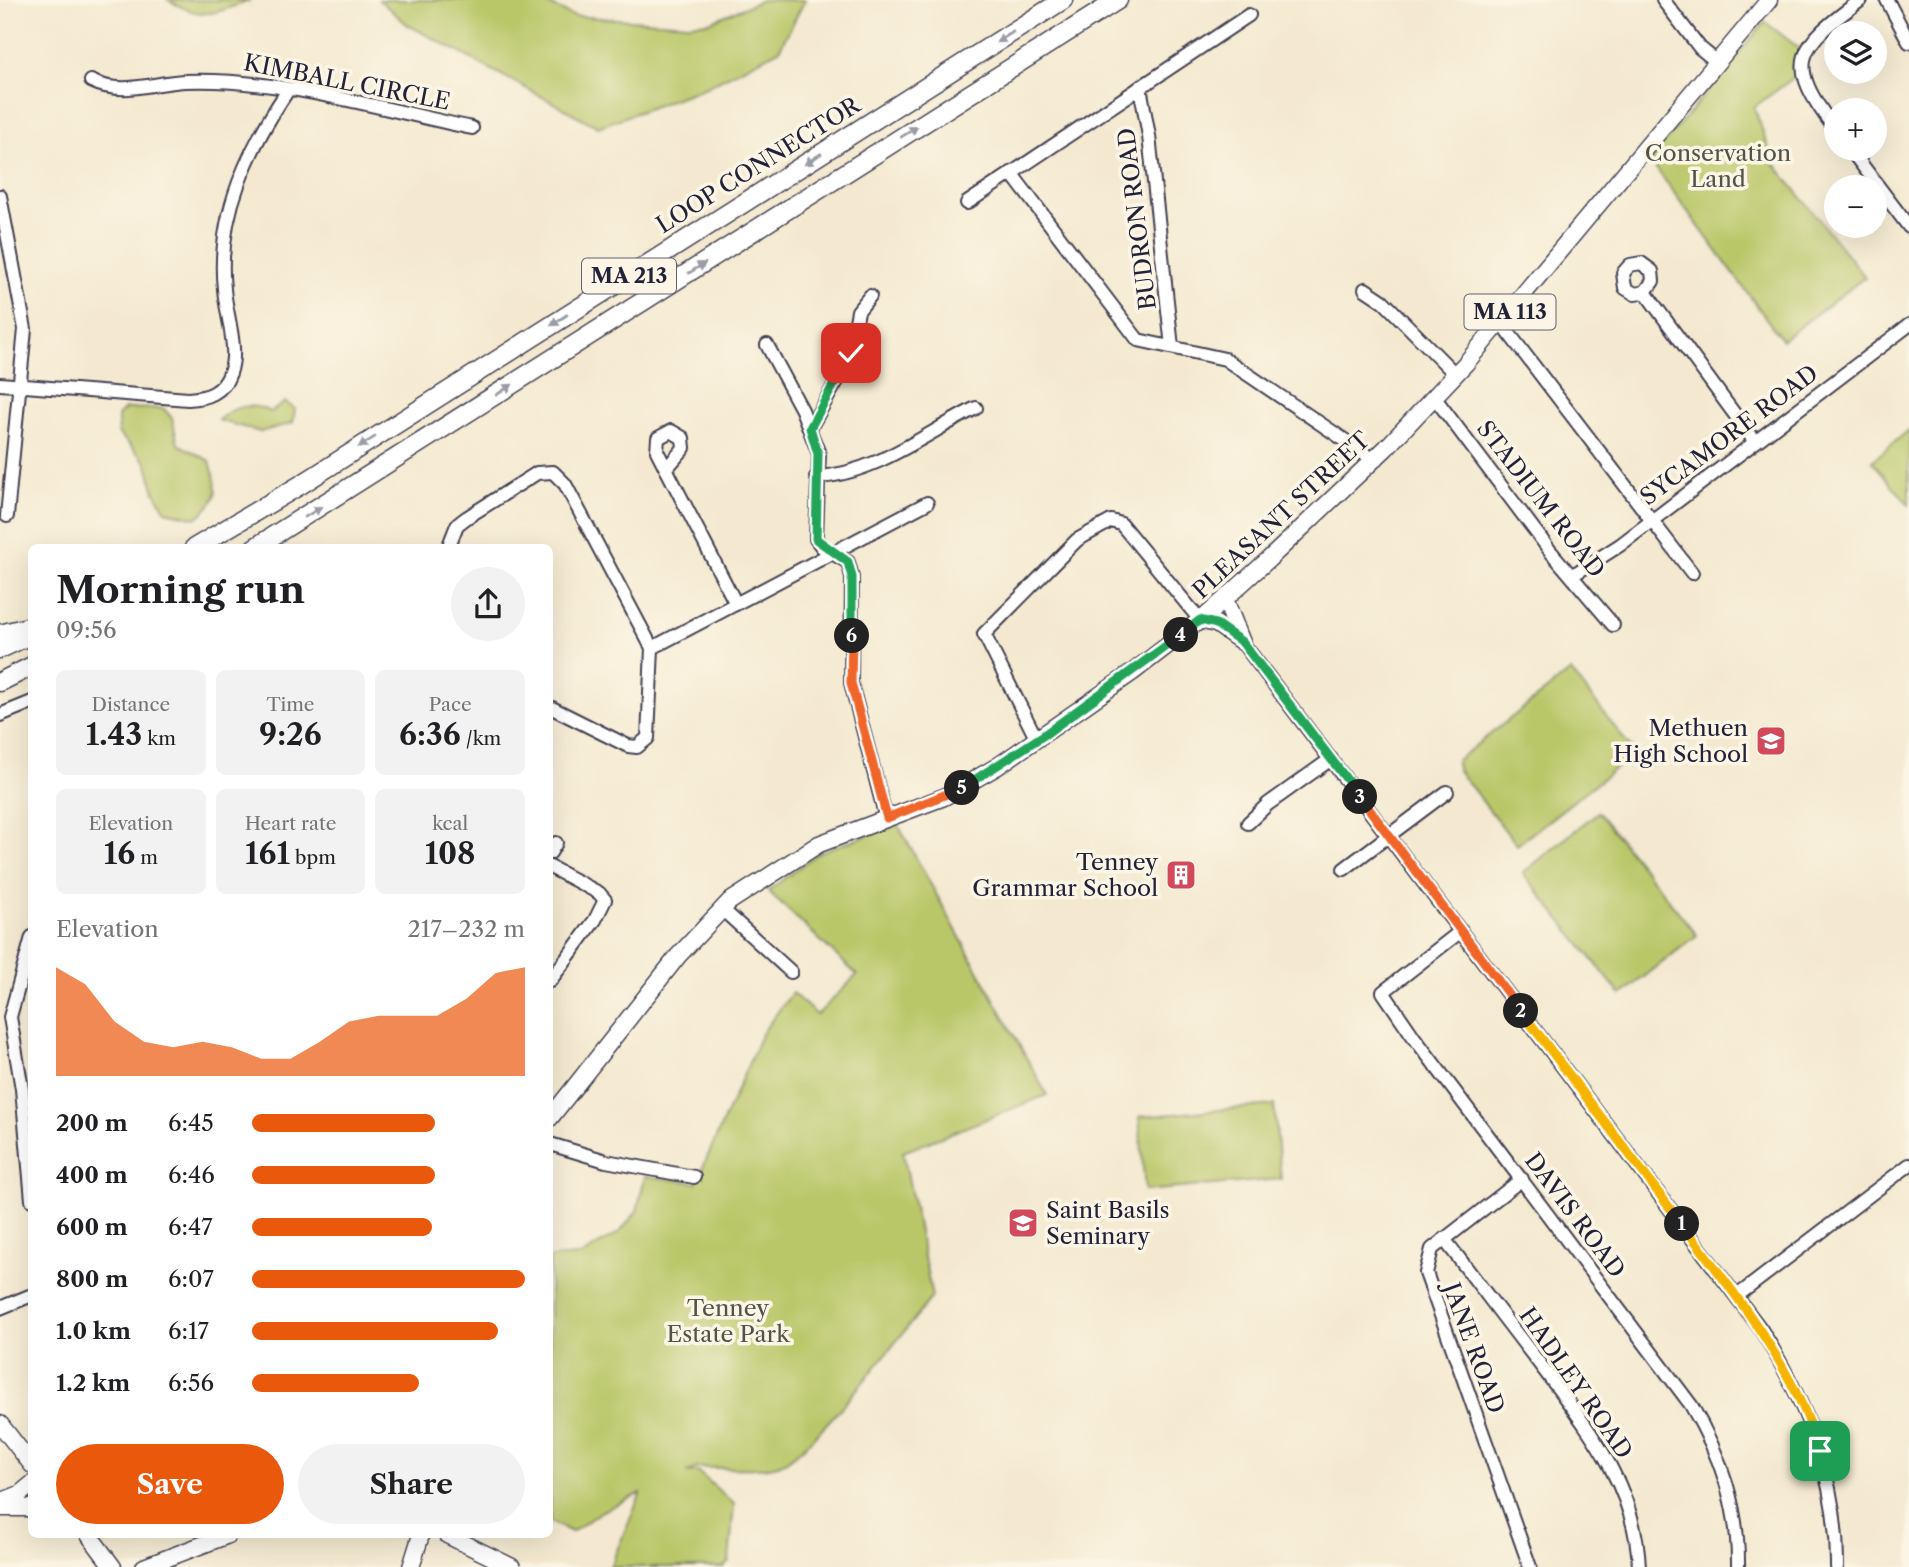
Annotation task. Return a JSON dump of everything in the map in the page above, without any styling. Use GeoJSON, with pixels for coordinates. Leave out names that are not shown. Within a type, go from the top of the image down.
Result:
{"type":"FeatureCollection","features":[{"type":"Feature","properties":{"kind":"highway","name":"LOOP CONNECTOR"},"geometry":{"type":"LineString","coordinates":[[201,544],[302,484],[1063,0]]}},
{"type":"Feature","properties":{"kind":"highway","name":"MA 213"},"geometry":{"type":"LineString","coordinates":[[260,544],[1118,0]]}},
{"type":"Feature","properties":{"kind":"highway"},"geometry":{"type":"LineString","coordinates":[[0,634],[28,627]]}},
{"type":"Feature","properties":{"kind":"highway"},"geometry":{"type":"LineString","coordinates":[[0,649],[28,636]]}},
{"type":"Feature","properties":{"kind":"highway"},"geometry":{"type":"LineString","coordinates":[[0,682],[28,668]]}},
{"type":"Feature","properties":{"kind":"main road","name":"PLEASANT STREET"},"geometry":{"type":"LineString","coordinates":[[553,1114],[678,956],[722,909],[819,844],[963,787],[1037,740],[1226,599],[1374,460],[1456,375],[1769,0]]}},
{"type":"Feature","properties":{"kind":"main road"},"geometry":{"type":"LineString","coordinates":[[1226,599],[1242,642]]}},
{"type":"Feature","properties":{"kind":"main road"},"geometry":{"type":"LineString","coordinates":[[1200,620],[1216,624],[1242,642]]}},
{"type":"Feature","properties":{"kind":"main road"},"geometry":{"type":"LineString","coordinates":[[0,1424],[28,1460]]}},
{"type":"Feature","properties":{"kind":"main road"},"geometry":{"type":"LineString","coordinates":[[12,1507],[28,1487]]}},
{"type":"Feature","properties":{"kind":"main road"},"geometry":{"type":"LineString","coordinates":[[12,1507],[28,1499]]}},
{"type":"Feature","properties":{"kind":"main road"},"geometry":{"type":"LineString","coordinates":[[91,1538],[113,1567]]}},
{"type":"Feature","properties":{"kind":"main road"},"geometry":{"type":"LineString","coordinates":[[144,1567],[220,1538]]}},
{"type":"Feature","properties":{"kind":"main road"},"geometry":{"type":"LineString","coordinates":[[411,1567],[420,1538]]}},
{"type":"Feature","properties":{"kind":"main road"},"geometry":{"type":"LineString","coordinates":[[453,1538],[512,1567]]}},
{"type":"Feature","properties":{"kind":"street"},"geometry":{"type":"LineString","coordinates":[[1663,0],[1700,48],[1717,62]]}},
{"type":"Feature","properties":{"kind":"street"},"geometry":{"type":"LineString","coordinates":[[1824,113],[1806,88],[1803,61],[1818,33],[1861,0]]}},
{"type":"Feature","properties":{"kind":"street"},"geometry":{"type":"LineString","coordinates":[[1887,0],[1909,42]]}},
{"type":"Feature","properties":{"kind":"street"},"geometry":{"type":"LineString","coordinates":[[967,203],[1249,15]]}},
{"type":"Feature","properties":{"kind":"street","name":"KIMBALL CIRCLE"},"geometry":{"type":"LineString","coordinates":[[91,80],[112,90],[208,81],[253,83],[472,128]]}},
{"type":"Feature","properties":{"kind":"street","name":"BUDRON ROAD"},"geometry":{"type":"LineString","coordinates":[[1140,88],[1149,136],[1172,347]]}},
{"type":"Feature","properties":{"kind":"street"},"geometry":{"type":"LineString","coordinates":[[0,384],[188,399],[212,395],[220,389],[231,370],[233,357],[223,286],[228,222],[250,155],[288,90]]}},
{"type":"Feature","properties":{"kind":"street"},"geometry":{"type":"LineString","coordinates":[[1859,161],[1909,227]]}},
{"type":"Feature","properties":{"kind":"street"},"geometry":{"type":"LineString","coordinates":[[1011,173],[1130,332],[1147,344],[1225,359],[1374,460]]}},
{"type":"Feature","properties":{"kind":"street"},"geometry":{"type":"LineString","coordinates":[[0,196],[25,329],[7,516]]}},
{"type":"Feature","properties":{"kind":"street"},"geometry":{"type":"LineString","coordinates":[[1365,289],[1383,301],[1456,375]]}},
{"type":"Feature","properties":{"kind":"street"},"geometry":{"type":"LineString","coordinates":[[1645,292],[1755,442]]}},
{"type":"Feature","properties":{"kind":"street"},"geometry":{"type":"LineString","coordinates":[[810,428],[849,360],[858,311],[870,296]]}},
{"type":"Feature","properties":{"kind":"street"},"geometry":{"type":"LineString","coordinates":[[1501,323],[1692,573]]}},
{"type":"Feature","properties":{"kind":"street","name":"SYCAMORE ROAD"},"geometry":{"type":"LineString","coordinates":[[1573,575],[1650,521],[1909,325]]}},
{"type":"Feature","properties":{"kind":"street"},"geometry":{"type":"LineString","coordinates":[[766,345],[810,428],[818,454],[816,539],[822,547],[834,551],[848,562],[852,577],[851,683],[887,818]]}},
{"type":"Feature","properties":{"kind":"street","name":"STADIUM ROAD"},"geometry":{"type":"LineString","coordinates":[[1435,398],[1551,552],[1613,625]]}},
{"type":"Feature","properties":{"kind":"street"},"geometry":{"type":"LineString","coordinates":[[816,477],[841,474],[872,464],[976,408]]}},
{"type":"Feature","properties":{"kind":"street"},"geometry":{"type":"LineString","coordinates":[[666,469],[736,604]]}},
{"type":"Feature","properties":{"kind":"street"},"geometry":{"type":"LineString","coordinates":[[450,544],[457,525],[537,473],[553,472],[565,485],[652,649],[648,738],[637,747],[628,746],[553,708]]}},
{"type":"Feature","properties":{"kind":"street"},"geometry":{"type":"LineString","coordinates":[[652,649],[927,503]]}},
{"type":"Feature","properties":{"kind":"street"},"geometry":{"type":"LineString","coordinates":[[1037,740],[985,641],[984,634],[1077,540],[1111,521],[1121,524],[1200,620]]}},
{"type":"Feature","properties":{"kind":"street"},"geometry":{"type":"LineString","coordinates":[[1242,642],[1737,1296],[1782,1363],[1812,1427],[1835,1516],[1837,1567]]}},
{"type":"Feature","properties":{"kind":"street"},"geometry":{"type":"LineString","coordinates":[[0,715],[28,704]]}},
{"type":"Feature","properties":{"kind":"street"},"geometry":{"type":"LineString","coordinates":[[1248,823],[1268,804],[1331,759]]}},
{"type":"Feature","properties":{"kind":"street"},"geometry":{"type":"LineString","coordinates":[[1344,869],[1447,792]]}},
{"type":"Feature","properties":{"kind":"street"},"geometry":{"type":"LineString","coordinates":[[553,869],[599,893],[605,900],[595,920],[553,977]]}},
{"type":"Feature","properties":{"kind":"street"},"geometry":{"type":"LineString","coordinates":[[722,909],[791,972]]}},
{"type":"Feature","properties":{"kind":"street","name":"DAVIS ROAD"},"geometry":{"type":"LineString","coordinates":[[1461,931],[1383,992],[1413,1036],[1663,1365],[1702,1424],[1733,1499],[1738,1567]]}},
{"type":"Feature","properties":{"kind":"street"},"geometry":{"type":"LineString","coordinates":[[28,952],[10,1017],[22,1089],[28,1156]]}},
{"type":"Feature","properties":{"kind":"street"},"geometry":{"type":"LineString","coordinates":[[553,1145],[606,1161],[694,1177]]}},
{"type":"Feature","properties":{"kind":"street"},"geometry":{"type":"LineString","coordinates":[[1737,1296],[1909,1165]]}},
{"type":"Feature","properties":{"kind":"street","name":"JANE ROAD"},"geometry":{"type":"LineString","coordinates":[[1522,1179],[1432,1249],[1428,1257],[1428,1282],[1530,1567]]}},
{"type":"Feature","properties":{"kind":"street","name":"HADLEY ROAD"},"geometry":{"type":"LineString","coordinates":[[1444,1239],[1602,1449],[1623,1490],[1634,1520],[1639,1567]]}},
{"type":"Feature","properties":{"kind":"street"},"geometry":{"type":"LineString","coordinates":[[0,1308],[28,1297]]}},
{"type":"Feature","properties":{"kind":"green space"},"geometry":{"type":"Polygon","coordinates":[[[168,0],[251,0],[218,12],[201,13],[168,0]]]}},
{"type":"Feature","properties":{"kind":"green space"},"geometry":{"type":"Polygon","coordinates":[[[379,0],[539,0],[573,16],[689,24],[709,22],[762,0],[805,0],[779,50],[706,87],[598,127],[408,25],[379,0]]]}},
{"type":"Feature","properties":{"kind":"green space","name":"Conservation Land"},"geometry":{"type":"Polygon","coordinates":[[[1765,22],[1799,48],[1796,76],[1754,107],[1774,163],[1824,226],[1824,238],[1834,238],[1865,277],[1782,340],[1650,160],[1765,22]]]}},
{"type":"Feature","properties":{"kind":"green space"},"geometry":{"type":"Polygon","coordinates":[[[285,402],[295,409],[293,423],[260,432],[218,420],[237,408],[250,406],[271,412],[285,402]]]}},
{"type":"Feature","properties":{"kind":"green space"},"geometry":{"type":"Polygon","coordinates":[[[163,408],[172,418],[178,444],[210,461],[216,493],[210,505],[196,518],[166,511],[155,492],[146,462],[118,433],[118,416],[125,409],[163,408]]]}},
{"type":"Feature","properties":{"kind":"green space"},"geometry":{"type":"Polygon","coordinates":[[[1909,430],[1909,505],[1872,461],[1909,430]]]}},
{"type":"Feature","properties":{"kind":"green space"},"geometry":{"type":"Polygon","coordinates":[[[1571,671],[1635,753],[1517,845],[1457,769],[1456,761],[1571,671]]]}},
{"type":"Feature","properties":{"kind":"green space"},"geometry":{"type":"Polygon","coordinates":[[[1598,812],[1697,935],[1621,995],[1523,873],[1598,812]]]}},
{"type":"Feature","properties":{"kind":"green space","name":"Tenney Estate Park"},"geometry":{"type":"Polygon","coordinates":[[[898,825],[1047,1095],[903,1152],[932,1297],[834,1416],[792,1456],[769,1467],[697,1468],[686,1473],[698,1472],[734,1504],[729,1562],[724,1567],[610,1567],[641,1493],[600,1512],[572,1532],[553,1523],[553,1258],[580,1256],[620,1232],[637,1211],[645,1176],[696,1183],[762,1033],[792,993],[817,1015],[857,975],[768,891],[819,852],[898,825]]]}},
{"type":"Feature","properties":{"kind":"green space"},"geometry":{"type":"Polygon","coordinates":[[[1274,1105],[1281,1179],[1145,1191],[1139,1117],[1274,1105]]]}},
{"type":"Feature","properties":{"kind":"place","name":"Methuen High School"},"geometry":{"type":"Point","coordinates":[1771,741]}},
{"type":"Feature","properties":{"kind":"place","name":"Tenney Grammar School"},"geometry":{"type":"Point","coordinates":[1181,875]}},
{"type":"Feature","properties":{"kind":"place","name":"Saint Basils Seminary"},"geometry":{"type":"Point","coordinates":[1023,1223]}},
{"type":"Feature","properties":{"kind":"route"},"geometry":{"type":"LineString","coordinates":[[851,353],[810,428],[819,461],[814,530],[822,547],[848,562],[852,577],[851,683],[887,818],[944,797],[972,783],[1133,672],[1200,620],[1216,624],[1228,632],[1242,642],[1760,1328],[1782,1363],[1804,1407],[1820,1451]]}}]}
